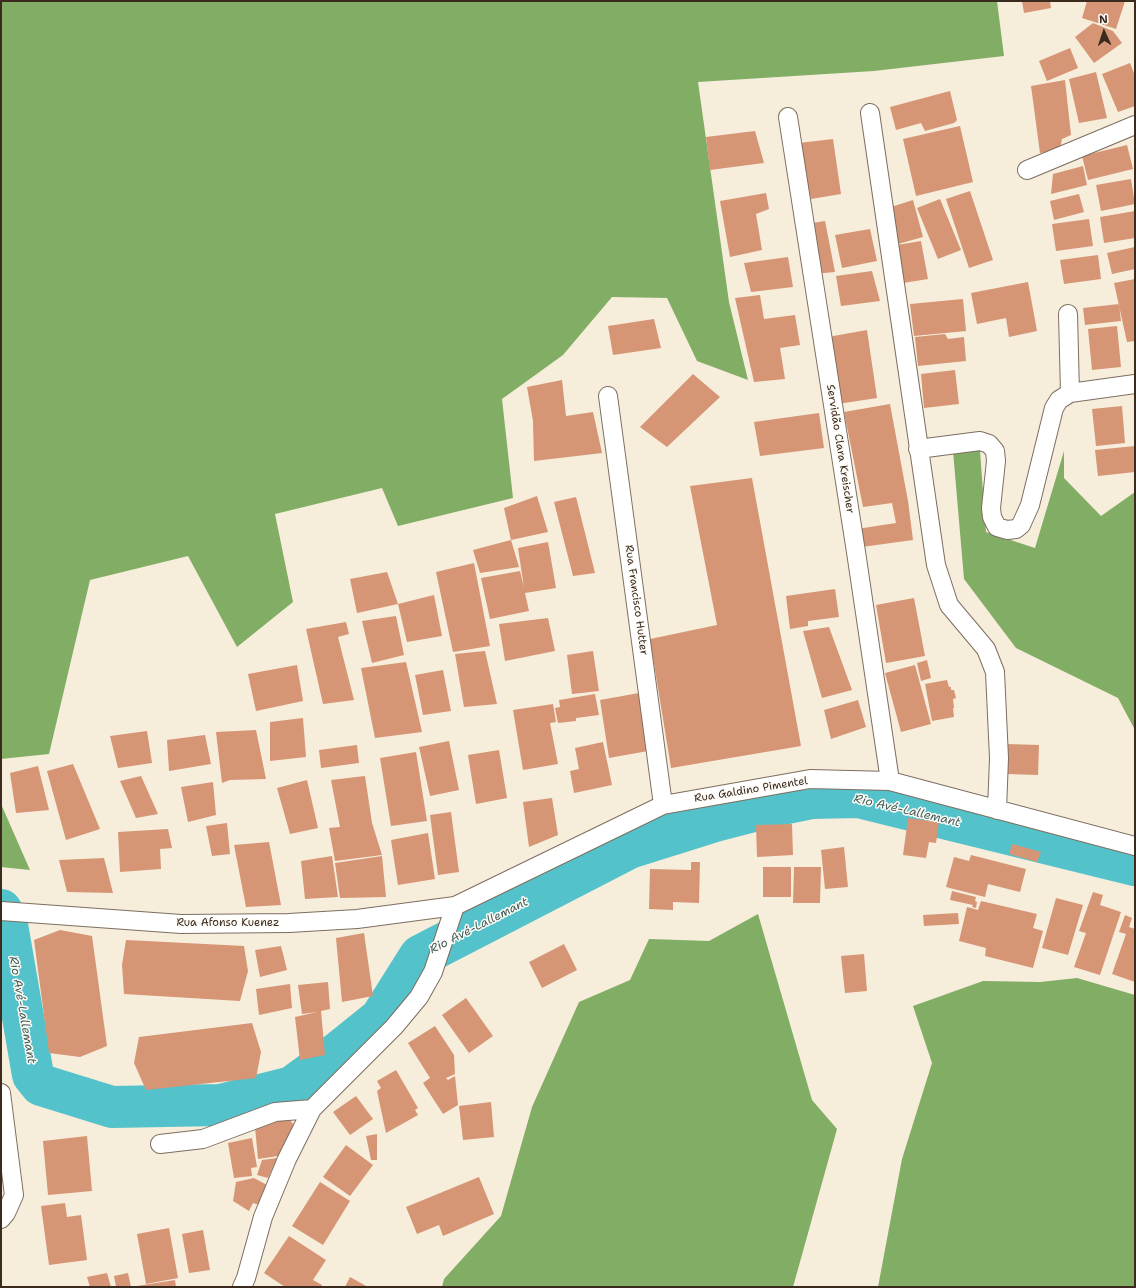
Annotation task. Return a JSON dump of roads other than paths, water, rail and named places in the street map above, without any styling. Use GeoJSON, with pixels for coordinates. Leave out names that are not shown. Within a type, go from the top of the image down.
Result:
{"type":"FeatureCollection","features":[{"type":"Feature","properties":{"kind":"street"},"geometry":{"type":"LineString","coordinates":[[870,113],[936,565],[949,605],[986,649],[995,672],[999,758],[997,810]]}},
{"type":"Feature","properties":{"kind":"street","name":"Servidão Clara Kreischer"},"geometry":{"type":"LineString","coordinates":[[788,117],[856,552],[890,782]]}},
{"type":"Feature","properties":{"kind":"street"},"geometry":{"type":"LineString","coordinates":[[1026,170],[1135,124]]}},
{"type":"Feature","properties":{"kind":"street"},"geometry":{"type":"LineString","coordinates":[[1068,314],[1070,393]]}},
{"type":"Feature","properties":{"kind":"street"},"geometry":{"type":"LineString","coordinates":[[918,448],[980,441],[989,444],[995,452],[996,461],[991,508],[992,517],[997,527],[1008,530],[1016,529],[1021,525],[1030,505],[1054,408],[1059,400],[1070,393],[1135,384]]}},
{"type":"Feature","properties":{"kind":"street","name":"Rua Francisco Hutter"},"geometry":{"type":"LineString","coordinates":[[608,396],[663,805]]}},
{"type":"Feature","properties":{"kind":"street","name":"Rua Galdino Pimentel"},"geometry":{"type":"LineString","coordinates":[[454,907],[663,805],[810,779],[890,782],[1135,846]]}},
{"type":"Feature","properties":{"kind":"street"},"geometry":{"type":"LineString","coordinates":[[242,1287],[246,1278],[263,1217],[287,1159],[312,1109],[394,1027],[419,997],[433,972],[454,907]]}},
{"type":"Feature","properties":{"kind":"street","name":"Rua Afonso Kuenez"},"geometry":{"type":"LineString","coordinates":[[1,911],[21,911],[181,924],[288,923],[357,919],[454,907]]}},
{"type":"Feature","properties":{"kind":"street"},"geometry":{"type":"LineString","coordinates":[[1,1093],[14,1195],[6,1213],[1,1219]]}},
{"type":"Feature","properties":{"kind":"street"},"geometry":{"type":"LineString","coordinates":[[160,1144],[203,1139],[275,1112],[312,1109]]}},
{"type":"Feature","properties":{"kind":"waterway","name":"Rio Avé‐Lallemant"},"geometry":{"type":"LineString","coordinates":[[1,910],[6,919],[33,1075],[41,1085],[112,1107],[220,1105],[292,1087],[325,1063],[381,1018],[420,956],[629,848],[715,821],[773,806],[812,798],[859,797],[1135,865]]}}]}
